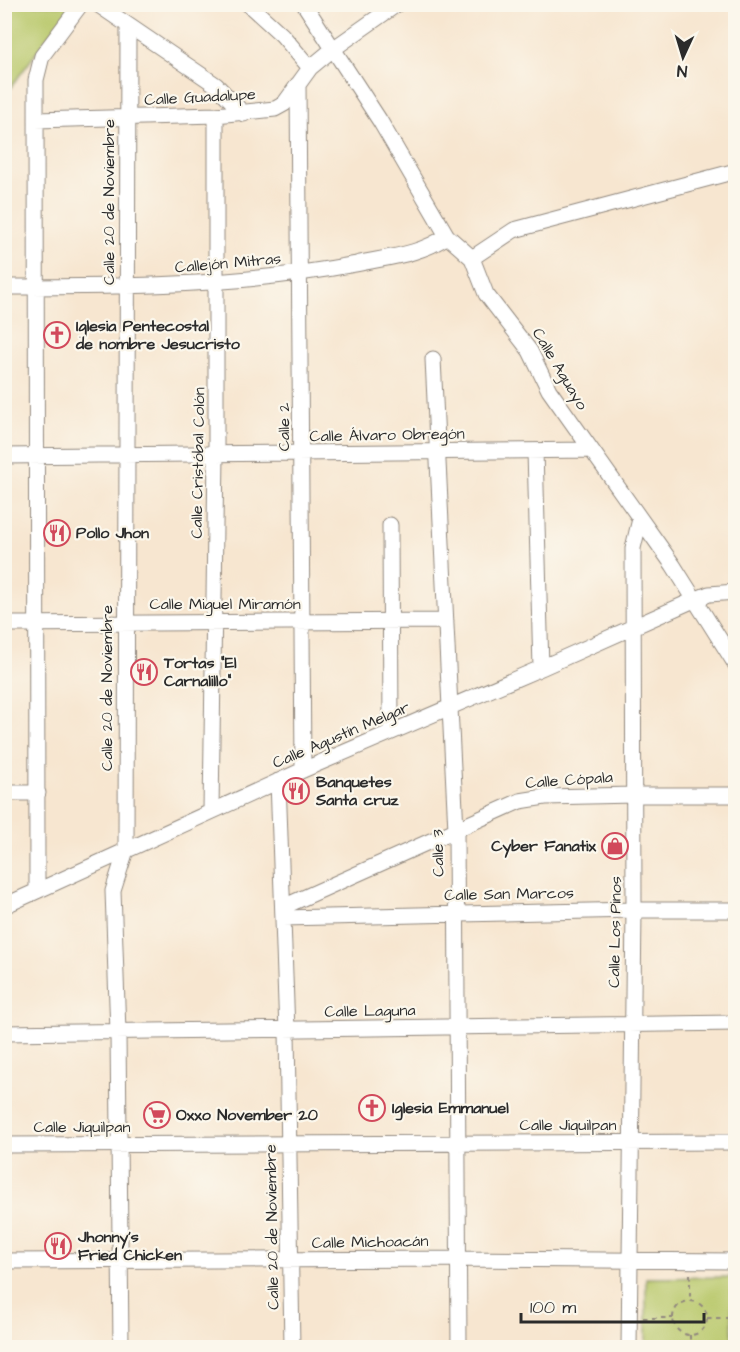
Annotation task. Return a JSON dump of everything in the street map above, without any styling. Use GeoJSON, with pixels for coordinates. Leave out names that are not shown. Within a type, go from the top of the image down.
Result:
{"type":"FeatureCollection","features":[{"type":"Feature","properties":{"kind":"street"},"geometry":{"type":"LineString","coordinates":[[38,891],[36,120],[38,63],[81,4]]}},
{"type":"Feature","properties":{"kind":"street"},"geometry":{"type":"LineString","coordinates":[[97,4],[216,85],[244,114]]}},
{"type":"Feature","properties":{"kind":"street"},"geometry":{"type":"LineString","coordinates":[[248,4],[269,23],[310,68]]}},
{"type":"Feature","properties":{"kind":"street","name":"Calle Aguayo"},"geometry":{"type":"LineString","coordinates":[[304,4],[381,121],[447,236],[472,258],[486,294],[530,351],[545,384],[640,519],[735,665]]}},
{"type":"Feature","properties":{"kind":"street","name":"Calle Guadalupe"},"geometry":{"type":"LineString","coordinates":[[36,120],[244,114],[275,109],[284,104],[310,68],[397,4]]}},
{"type":"Feature","properties":{"kind":"street","name":"Calle 20 de Noviembre"},"geometry":{"type":"LineString","coordinates":[[121,1347],[118,1032],[113,891],[126,850],[128,26]]}},
{"type":"Feature","properties":{"kind":"street","name":"Calle 2"},"geometry":{"type":"LineString","coordinates":[[298,84],[303,770]]}},
{"type":"Feature","properties":{"kind":"street","name":"Calle Cristóbal Colón"},"geometry":{"type":"LineString","coordinates":[[211,811],[216,454],[216,115]]}},
{"type":"Feature","properties":{"kind":"street"},"geometry":{"type":"LineString","coordinates":[[472,258],[514,230],[735,171]]}},
{"type":"Feature","properties":{"kind":"street","name":"Callejón Mitras"},"geometry":{"type":"LineString","coordinates":[[4,287],[217,284],[301,274],[419,252],[447,236]]}},
{"type":"Feature","properties":{"kind":"street","name":"Calle 3"},"geometry":{"type":"LineString","coordinates":[[432,359],[456,830],[460,1143],[459,1347]]}},
{"type":"Feature","properties":{"kind":"street","name":"Calle Álvaro Obregón"},"geometry":{"type":"LineString","coordinates":[[4,456],[590,450]]}},
{"type":"Feature","properties":{"kind":"street"},"geometry":{"type":"LineString","coordinates":[[535,451],[541,669]]}},
{"type":"Feature","properties":{"kind":"street","name":"Calle Los Pinos"},"geometry":{"type":"LineString","coordinates":[[629,1347],[634,910],[633,548],[640,519]]}},
{"type":"Feature","properties":{"kind":"street"},"geometry":{"type":"LineString","coordinates":[[390,525],[391,732]]}},
{"type":"Feature","properties":{"kind":"street","name":"Calle Agustín Melgar"},"geometry":{"type":"LineString","coordinates":[[4,906],[211,811],[541,669],[632,626],[709,594],[735,592]]}},
{"type":"Feature","properties":{"kind":"street","name":"Calle Miguel Miramón"},"geometry":{"type":"LineString","coordinates":[[4,624],[446,621]]}},
{"type":"Feature","properties":{"kind":"street","name":"Calle 20 de Noviembre"},"geometry":{"type":"LineString","coordinates":[[278,782],[287,1030],[292,1347]]}},
{"type":"Feature","properties":{"kind":"street"},"geometry":{"type":"LineString","coordinates":[[4,793],[38,793]]}},
{"type":"Feature","properties":{"kind":"street","name":"Calle Cópala"},"geometry":{"type":"LineString","coordinates":[[283,912],[508,806],[531,799],[634,795],[735,795]]}},
{"type":"Feature","properties":{"kind":"street","name":"Calle San Marcos"},"geometry":{"type":"LineString","coordinates":[[283,912],[735,910]]}},
{"type":"Feature","properties":{"kind":"street","name":"Calle Laguna"},"geometry":{"type":"LineString","coordinates":[[4,1033],[735,1023]]}},
{"type":"Feature","properties":{"kind":"street","name":"Calle Jiquilpan"},"geometry":{"type":"LineString","coordinates":[[4,1145],[735,1143]]}},
{"type":"Feature","properties":{"kind":"street","name":"Calle Michoacán"},"geometry":{"type":"LineString","coordinates":[[4,1261],[460,1259],[735,1261]]}},
{"type":"Feature","properties":{"kind":"path"},"geometry":{"type":"LineString","coordinates":[[690,1274],[690,1301]]}},
{"type":"Feature","properties":{"kind":"path"},"geometry":{"type":"LineString","coordinates":[[690,1301],[700,1305],[707,1318],[700,1332],[690,1335],[680,1332],[673,1318],[676,1308],[690,1301]]}},
{"type":"Feature","properties":{"kind":"path"},"geometry":{"type":"LineString","coordinates":[[643,1328],[643,1318],[673,1318]]}},
{"type":"Feature","properties":{"kind":"path"},"geometry":{"type":"LineString","coordinates":[[707,1318],[735,1318]]}},
{"type":"Feature","properties":{"kind":"path"},"geometry":{"type":"LineString","coordinates":[[690,1335],[690,1347]]}},
{"type":"Feature","properties":{"kind":"green space"},"geometry":{"type":"Polygon","coordinates":[[[5,5],[72,5],[5,95],[5,5]]]}},
{"type":"Feature","properties":{"kind":"green space"},"geometry":{"type":"Polygon","coordinates":[[[732,1277],[732,1347],[646,1347],[646,1278],[732,1277]]]}},
{"type":"Feature","properties":{"kind":"place","name":"Iglesia Pentecostal de nombre Jesucristo"},"geometry":{"type":"Point","coordinates":[57,335]}},
{"type":"Feature","properties":{"kind":"place","name":"Pollo Jhon"},"geometry":{"type":"Point","coordinates":[57,533]}},
{"type":"Feature","properties":{"kind":"place","name":"Tortas \"El Carnalillo\""},"geometry":{"type":"Point","coordinates":[144,672]}},
{"type":"Feature","properties":{"kind":"place","name":"Banquetes Santa cruz"},"geometry":{"type":"Point","coordinates":[296,791]}},
{"type":"Feature","properties":{"kind":"place","name":"Cyber Fanatix"},"geometry":{"type":"Point","coordinates":[615,846]}},
{"type":"Feature","properties":{"kind":"place","name":"Iglesia Emmanuel"},"geometry":{"type":"Point","coordinates":[372,1108]}},
{"type":"Feature","properties":{"kind":"place","name":"Oxxo November 20"},"geometry":{"type":"Point","coordinates":[157,1115]}},
{"type":"Feature","properties":{"kind":"place","name":"Jhonny's Fried Chicken"},"geometry":{"type":"Point","coordinates":[58,1246]}}]}
